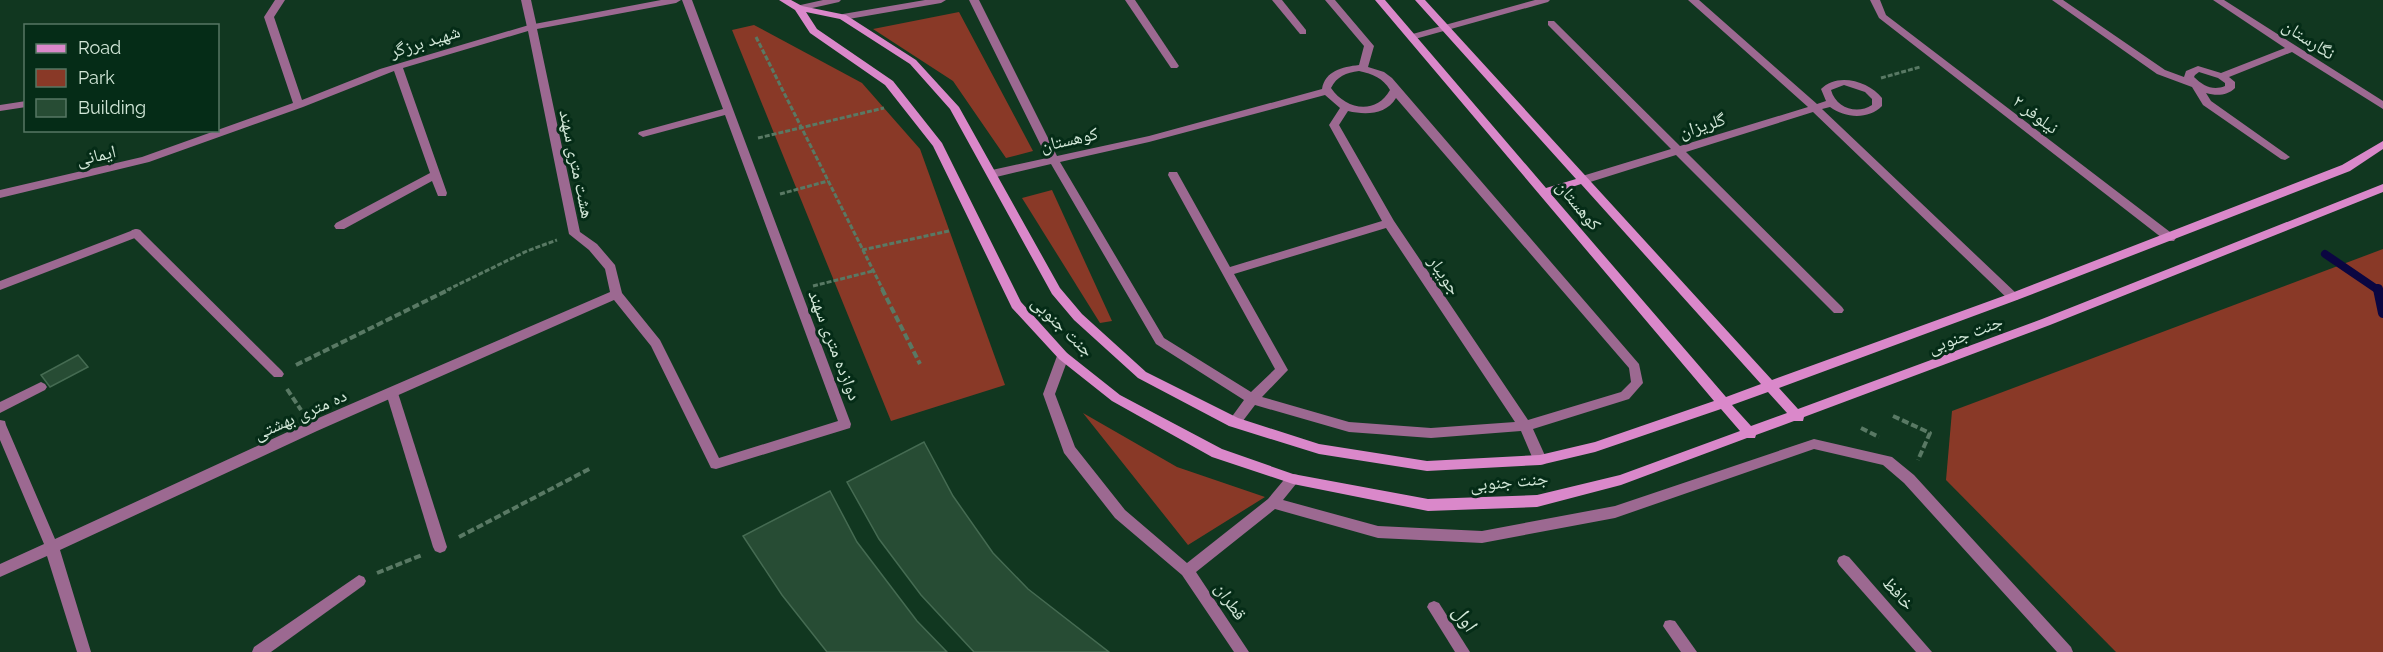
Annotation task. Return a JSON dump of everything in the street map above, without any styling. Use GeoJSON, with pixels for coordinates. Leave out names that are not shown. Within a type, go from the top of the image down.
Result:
{"type":"FeatureCollection","features":[{"type":"Feature","properties":{"kind":"main road","name":"جنت جنوبی"},"geometry":{"type":"LineString","coordinates":[[784,0],[799,8],[843,17],[914,62],[954,107],[1056,291],[1078,317],[1142,375],[1234,422],[1319,449],[1427,466],[1540,460],[1595,447],[1723,403],[2170,238],[2346,168],[2383,144]]}},
{"type":"Feature","properties":{"kind":"main road","name":"کوهستان"},"geometry":{"type":"LineString","coordinates":[[1380,0],[1750,434]]}},
{"type":"Feature","properties":{"kind":"main road","name":"کوهستان"},"geometry":{"type":"LineString","coordinates":[[1420,0],[1798,417]]}},
{"type":"Feature","properties":{"kind":"main road","name":"جنت جنوبی"},"geometry":{"type":"LineString","coordinates":[[799,8],[813,31],[889,83],[938,145],[1016,305],[1063,356],[1116,398],[1217,453],[1293,479],[1428,505],[1537,501],[1621,480],[1798,417],[2046,322],[2383,188]]}},
{"type":"Feature","properties":{"kind":"main road"},"geometry":{"type":"LineString","coordinates":[[1545,192],[1583,180]]}},
{"type":"Feature","properties":{"kind":"street"},"geometry":{"type":"LineString","coordinates":[[280,0],[269,17],[299,105]]}},
{"type":"Feature","properties":{"kind":"street","name":"هشت متری سهند"},"geometry":{"type":"LineString","coordinates":[[526,0],[575,234],[593,247],[611,268],[616,294]]}},
{"type":"Feature","properties":{"kind":"street","name":"شهید برزگر"},"geometry":{"type":"LineString","coordinates":[[299,105],[398,67],[532,27],[675,0]]}},
{"type":"Feature","properties":{"kind":"street","name":"دوازده متری سهند"},"geometry":{"type":"LineString","coordinates":[[616,294],[656,342],[716,464],[845,424],[687,0]]}},
{"type":"Feature","properties":{"kind":"street"},"geometry":{"type":"LineString","coordinates":[[799,8],[836,0]]}},
{"type":"Feature","properties":{"kind":"street"},"geometry":{"type":"LineString","coordinates":[[843,17],[941,0]]}},
{"type":"Feature","properties":{"kind":"street"},"geometry":{"type":"LineString","coordinates":[[974,0],[1054,161],[1160,342],[1252,399],[1349,427],[1431,434],[1526,426],[1625,396],[1637,383],[1635,367],[1395,90],[1390,79],[1376,71],[1363,68],[1342,70],[1330,77],[1327,91],[1331,99],[1345,107],[1362,111],[1380,108],[1392,100],[1395,90]]}},
{"type":"Feature","properties":{"kind":"street"},"geometry":{"type":"LineString","coordinates":[[1130,0],[1174,66]]}},
{"type":"Feature","properties":{"kind":"street"},"geometry":{"type":"LineString","coordinates":[[1277,0],[1303,32]]}},
{"type":"Feature","properties":{"kind":"street"},"geometry":{"type":"LineString","coordinates":[[1330,0],[1369,46],[1363,68]]}},
{"type":"Feature","properties":{"kind":"street"},"geometry":{"type":"LineString","coordinates":[[1412,37],[1545,0]]}},
{"type":"Feature","properties":{"kind":"street"},"geometry":{"type":"LineString","coordinates":[[1693,0],[1815,108],[2013,297]]}},
{"type":"Feature","properties":{"kind":"street","name":"نیلوفر ۲"},"geometry":{"type":"LineString","coordinates":[[1875,0],[1882,16],[2170,238]]}},
{"type":"Feature","properties":{"kind":"street"},"geometry":{"type":"LineString","coordinates":[[2056,0],[2161,72],[2196,86],[2212,92],[2224,92],[2230,88],[2230,82],[2222,75],[2198,69],[2190,73],[2189,78],[2196,86],[2207,103],[2284,157]]}},
{"type":"Feature","properties":{"kind":"street","name":"نگارستان"},"geometry":{"type":"LineString","coordinates":[[2218,0],[2383,106]]}},
{"type":"Feature","properties":{"kind":"street"},"geometry":{"type":"LineString","coordinates":[[1551,23],[1838,310]]}},
{"type":"Feature","properties":{"kind":"street"},"geometry":{"type":"LineString","coordinates":[[2222,75],[2293,48]]}},
{"type":"Feature","properties":{"kind":"street"},"geometry":{"type":"LineString","coordinates":[[398,67],[442,193]]}},
{"type":"Feature","properties":{"kind":"street"},"geometry":{"type":"LineString","coordinates":[[1833,84],[1858,84],[1877,98],[1877,106],[1871,112],[1845,111],[1831,103],[1826,97],[1826,89],[1833,84]]}},
{"type":"Feature","properties":{"kind":"street","name":"کوهستان"},"geometry":{"type":"LineString","coordinates":[[992,174],[1149,139],[1327,91]]}},
{"type":"Feature","properties":{"kind":"street","name":"گلریزان"},"geometry":{"type":"LineString","coordinates":[[1583,180],[1831,103]]}},
{"type":"Feature","properties":{"kind":"street"},"geometry":{"type":"LineString","coordinates":[[0,108],[24,104]]}},
{"type":"Feature","properties":{"kind":"street","name":"ایمانی"},"geometry":{"type":"LineString","coordinates":[[0,194],[145,160],[299,105]]}},
{"type":"Feature","properties":{"kind":"street","name":"جویبار"},"geometry":{"type":"LineString","coordinates":[[1345,107],[1334,125],[1389,223],[1526,426],[1540,460]]}},
{"type":"Feature","properties":{"kind":"street"},"geometry":{"type":"LineString","coordinates":[[643,134],[728,111]]}},
{"type":"Feature","properties":{"kind":"street"},"geometry":{"type":"LineString","coordinates":[[340,226],[436,174]]}},
{"type":"Feature","properties":{"kind":"street"},"geometry":{"type":"LineString","coordinates":[[1173,175],[1282,370],[1252,399],[1234,422]]}},
{"type":"Feature","properties":{"kind":"street"},"geometry":{"type":"LineString","coordinates":[[1226,272],[1389,223]]}},
{"type":"Feature","properties":{"kind":"street"},"geometry":{"type":"LineString","coordinates":[[0,286],[136,233],[278,374]]}},
{"type":"Feature","properties":{"kind":"street","name":"ده متری بهشتی"},"geometry":{"type":"LineString","coordinates":[[0,571],[312,427],[616,294]]}},
{"type":"Feature","properties":{"kind":"street","name":"قطران"},"geometry":{"type":"LineString","coordinates":[[1063,356],[1049,394],[1069,449],[1120,514],[1187,571],[1242,652]]}},
{"type":"Feature","properties":{"kind":"street"},"geometry":{"type":"LineString","coordinates":[[0,408],[41,387]]}},
{"type":"Feature","properties":{"kind":"street"},"geometry":{"type":"LineString","coordinates":[[392,393],[440,547]]}},
{"type":"Feature","properties":{"kind":"street"},"geometry":{"type":"LineString","coordinates":[[0,425],[52,548],[84,652]]}},
{"type":"Feature","properties":{"kind":"street"},"geometry":{"type":"LineString","coordinates":[[1273,503],[1378,532],[1482,537],[1616,512],[1814,444],[1887,460],[1909,479],[2066,652]]}},
{"type":"Feature","properties":{"kind":"street"},"geometry":{"type":"LineString","coordinates":[[1187,571],[1273,503],[1293,479]]}},
{"type":"Feature","properties":{"kind":"street","name":"خافظ"},"geometry":{"type":"LineString","coordinates":[[1844,561],[1925,652]]}},
{"type":"Feature","properties":{"kind":"street"},"geometry":{"type":"LineString","coordinates":[[259,652],[359,580]]}},
{"type":"Feature","properties":{"kind":"street","name":"اول"},"geometry":{"type":"LineString","coordinates":[[1434,607],[1463,652]]}},
{"type":"Feature","properties":{"kind":"street"},"geometry":{"type":"LineString","coordinates":[[1670,626],[1690,652]]}},
{"type":"Feature","properties":{"kind":"path"},"geometry":{"type":"LineString","coordinates":[[756,37],[920,364]]}},
{"type":"Feature","properties":{"kind":"path"},"geometry":{"type":"LineString","coordinates":[[1858,84],[1941,62]]}},
{"type":"Feature","properties":{"kind":"path"},"geometry":{"type":"LineString","coordinates":[[739,142],[884,108]]}},
{"type":"Feature","properties":{"kind":"path"},"geometry":{"type":"LineString","coordinates":[[761,198],[828,182]]}},
{"type":"Feature","properties":{"kind":"path"},"geometry":{"type":"LineString","coordinates":[[862,250],[949,231]]}},
{"type":"Feature","properties":{"kind":"path"},"geometry":{"type":"LineString","coordinates":[[312,427],[278,374],[527,251],[575,234]]}},
{"type":"Feature","properties":{"kind":"path"},"geometry":{"type":"LineString","coordinates":[[795,291],[873,271]]}},
{"type":"Feature","properties":{"kind":"path"},"geometry":{"type":"LineString","coordinates":[[1893,416],[1930,433],[1909,479]]}},
{"type":"Feature","properties":{"kind":"path"},"geometry":{"type":"LineString","coordinates":[[359,580],[440,547],[591,468]]}},
{"type":"Feature","properties":{"kind":"green space"},"geometry":{"type":"Polygon","coordinates":[[[959,12],[1033,151],[1006,158],[953,81],[873,29],[959,12]]]}},
{"type":"Feature","properties":{"kind":"green space"},"geometry":{"type":"Polygon","coordinates":[[[754,25],[862,83],[920,149],[1005,385],[891,421],[732,30],[754,25]]]}},
{"type":"Feature","properties":{"kind":"green space"},"geometry":{"type":"Polygon","coordinates":[[[1052,190],[1112,321],[1100,323],[1022,198],[1052,190]]]}},
{"type":"Feature","properties":{"kind":"green space"},"geometry":{"type":"Polygon","coordinates":[[[2383,249],[2383,652],[2116,652],[1946,480],[1952,411],[2383,249]]]}},
{"type":"Feature","properties":{"kind":"green space"},"geometry":{"type":"Polygon","coordinates":[[[1083,413],[1177,467],[1265,497],[1188,545],[1083,413]]]}},
{"type":"Feature","properties":{"kind":"building"},"geometry":{"type":"Polygon","coordinates":[[[78,355],[88,367],[50,387],[41,375],[78,355]]]}},
{"type":"Feature","properties":{"kind":"building"},"geometry":{"type":"Polygon","coordinates":[[[924,442],[953,496],[993,553],[1028,589],[1109,652],[974,652],[921,595],[879,539],[847,482],[924,442]]]}},
{"type":"Feature","properties":{"kind":"building"},"geometry":{"type":"Polygon","coordinates":[[[830,491],[857,542],[917,621],[947,652],[827,652],[782,595],[743,536],[830,491]]]}},
{"type":"Feature","properties":{"kind":"waterway"},"geometry":{"type":"LineString","coordinates":[[2325,254],[2378,290]]}},
{"type":"Feature","properties":{"kind":"waterway"},"geometry":{"type":"LineString","coordinates":[[2378,289],[2383,313]]}}]}
